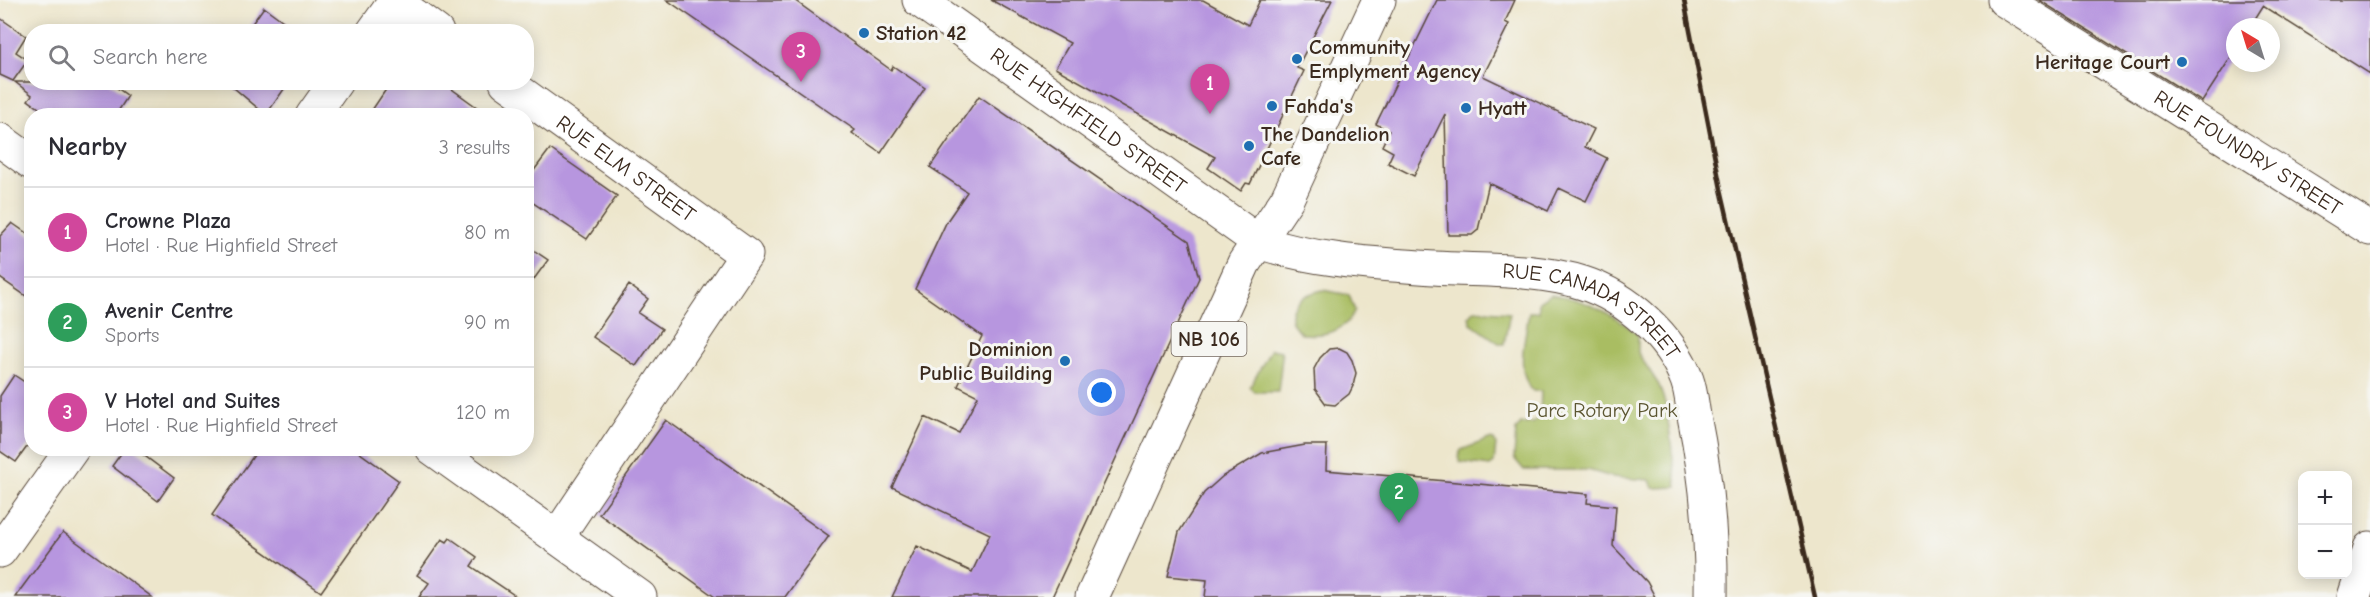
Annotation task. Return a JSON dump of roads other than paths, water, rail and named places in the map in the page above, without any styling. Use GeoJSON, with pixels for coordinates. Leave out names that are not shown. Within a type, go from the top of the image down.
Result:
{"type":"FeatureCollection","features":[{"type":"Feature","properties":{"kind":"street"},"geometry":{"type":"LineString","coordinates":[[378,24],[395,0],[426,24]]}},
{"type":"Feature","properties":{"kind":"street","name":"RUE HIGHFIELD STREET"},"geometry":{"type":"LineString","coordinates":[[919,0],[1259,242]]}},
{"type":"Feature","properties":{"kind":"street","name":"NB 106"},"geometry":{"type":"LineString","coordinates":[[1092,597],[1244,263],[1287,199],[1379,0]]}},
{"type":"Feature","properties":{"kind":"street","name":"RUE FOUNDRY STREET"},"geometry":{"type":"LineString","coordinates":[[2008,1],[2370,229]]}},
{"type":"Feature","properties":{"kind":"street"},"geometry":{"type":"LineString","coordinates":[[318,108],[330,90]]}},
{"type":"Feature","properties":{"kind":"street","name":"RUE ELM STREET"},"geometry":{"type":"LineString","coordinates":[[517,90],[746,255],[556,537]]}},
{"type":"Feature","properties":{"kind":"street"},"geometry":{"type":"LineString","coordinates":[[0,140],[24,157]]}},
{"type":"Feature","properties":{"kind":"street","name":"RUE CANADA STREET"},"geometry":{"type":"LineString","coordinates":[[1259,242],[1296,255],[1389,265],[1537,275],[1583,283],[1610,294],[1637,314],[1666,344],[1686,380],[1706,496],[1711,597]]}},
{"type":"Feature","properties":{"kind":"street"},"geometry":{"type":"LineString","coordinates":[[0,551],[67,456]]}},
{"type":"Feature","properties":{"kind":"street"},"geometry":{"type":"LineString","coordinates":[[443,456],[640,597]]}},
{"type":"Feature","properties":{"kind":"street"},"geometry":{"type":"LineString","coordinates":[[2354,597],[2370,548]]}},
{"type":"Feature","properties":{"kind":"railway"},"geometry":{"type":"LineString","coordinates":[[1684,0],[1721,189],[1815,597]]}},
{"type":"Feature","properties":{"kind":"place","name":"Station 42"},"geometry":{"type":"Point","coordinates":[864,33]}},
{"type":"Feature","properties":{"kind":"place","name":"Community Emplyment Agency"},"geometry":{"type":"Point","coordinates":[1297,59]}},
{"type":"Feature","properties":{"kind":"place","name":"Heritage Court"},"geometry":{"type":"Point","coordinates":[2182,62]}},
{"type":"Feature","properties":{"kind":"place","name":"V Hotel and Suites"},"geometry":{"type":"Point","coordinates":[801,82]}},
{"type":"Feature","properties":{"kind":"place","name":"Fahda's"},"geometry":{"type":"Point","coordinates":[1272,106]}},
{"type":"Feature","properties":{"kind":"place","name":"Hyatt"},"geometry":{"type":"Point","coordinates":[1466,108]}},
{"type":"Feature","properties":{"kind":"place","name":"Crowne Plaza"},"geometry":{"type":"Point","coordinates":[1210,114]}},
{"type":"Feature","properties":{"kind":"place","name":"The Dandelion Cafe"},"geometry":{"type":"Point","coordinates":[1249,146]}},
{"type":"Feature","properties":{"kind":"place","name":"Dominion Public Building"},"geometry":{"type":"Point","coordinates":[1065,361]}},
{"type":"Feature","properties":{"kind":"place","name":"Avenir Centre"},"geometry":{"type":"Point","coordinates":[1399,523]}},
{"type":"Feature","properties":{"kind":"park label","name":"Parc Rotary Park"},"geometry":{"type":"Point","coordinates":[1602,410]}}]}
